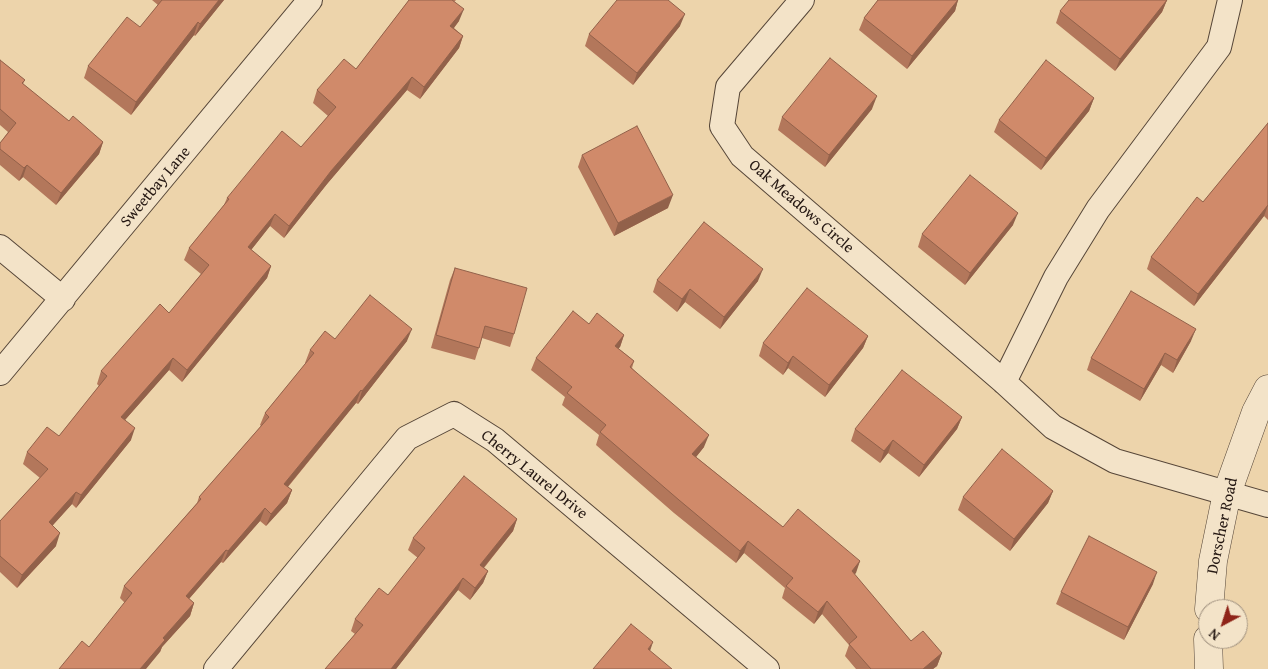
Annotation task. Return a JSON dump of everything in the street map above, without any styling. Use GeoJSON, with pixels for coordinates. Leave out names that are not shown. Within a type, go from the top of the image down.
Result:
{"type":"FeatureCollection","features":[{"type":"Feature","properties":{"kind":"street","name":"Sweetbay Lane"},"geometry":{"type":"LineString","coordinates":[[0,373],[310,0]]}},
{"type":"Feature","properties":{"kind":"street","name":"Oak Meadows Circle"},"geometry":{"type":"LineString","coordinates":[[802,0],[728,87],[722,126],[742,156],[1004,382],[1053,427],[1115,461],[1268,505]]}},
{"type":"Feature","properties":{"kind":"street"},"geometry":{"type":"LineString","coordinates":[[1004,382],[1056,277],[1098,209],[1219,47],[1230,0]]}},
{"type":"Feature","properties":{"kind":"street"},"geometry":{"type":"LineString","coordinates":[[0,247],[63,299]]}},
{"type":"Feature","properties":{"kind":"street","name":"Dorscher Road"},"geometry":{"type":"LineString","coordinates":[[1210,599],[1213,561],[1227,493],[1256,412],[1268,389]]}},
{"type":"Feature","properties":{"kind":"street","name":"Cherry Laurel Drive"},"geometry":{"type":"LineString","coordinates":[[216,669],[407,438],[454,414],[495,440],[767,669]]}},
{"type":"Feature","properties":{"kind":"street"},"geometry":{"type":"LineString","coordinates":[[1208,649],[1209,669]]}},
{"type":"Feature","properties":{"kind":"building"},"geometry":{"type":"Polygon","coordinates":[[[162,0],[219,0],[200,24],[198,22],[136,102],[88,66],[127,17],[140,27],[162,0]]]}},
{"type":"Feature","properties":{"kind":"building"},"geometry":{"type":"Polygon","coordinates":[[[409,0],[452,0],[464,9],[450,26],[463,36],[424,87],[412,77],[331,171],[289,226],[275,214],[248,247],[271,266],[187,370],[173,358],[121,417],[135,428],[81,495],[76,492],[49,522],[60,533],[22,575],[0,556],[0,521],[48,469],[27,452],[47,427],[59,436],[107,376],[101,371],[160,304],[169,313],[209,265],[189,248],[229,199],[227,198],[282,131],[301,147],[336,107],[317,90],[344,59],[356,69],[409,0]]]}},
{"type":"Feature","properties":{"kind":"building"},"geometry":{"type":"Polygon","coordinates":[[[617,0],[668,0],[685,14],[637,73],[589,34],[617,0]]]}},
{"type":"Feature","properties":{"kind":"building"},"geometry":{"type":"Polygon","coordinates":[[[878,0],[958,0],[912,56],[864,18],[878,0]]]}},
{"type":"Feature","properties":{"kind":"building"},"geometry":{"type":"Polygon","coordinates":[[[1069,0],[1167,0],[1120,59],[1060,11],[1069,0]]]}},
{"type":"Feature","properties":{"kind":"building"},"geometry":{"type":"Polygon","coordinates":[[[830,58],[877,96],[829,155],[782,117],[830,58]]]}},
{"type":"Feature","properties":{"kind":"building"},"geometry":{"type":"Polygon","coordinates":[[[0,60],[25,80],[22,83],[69,121],[73,116],[103,142],[61,193],[27,165],[24,168],[0,149],[0,143],[16,123],[0,109],[0,60]]]}},
{"type":"Feature","properties":{"kind":"building"},"geometry":{"type":"Polygon","coordinates":[[[1046,60],[1094,98],[1046,158],[999,120],[1046,60]]]}},
{"type":"Feature","properties":{"kind":"building"},"geometry":{"type":"Polygon","coordinates":[[[1268,123],[1268,205],[1198,294],[1151,257],[1197,197],[1203,202],[1268,123]]]}},
{"type":"Feature","properties":{"kind":"building"},"geometry":{"type":"Polygon","coordinates":[[[637,126],[673,195],[618,223],[582,155],[637,126]]]}},
{"type":"Feature","properties":{"kind":"building"},"geometry":{"type":"Polygon","coordinates":[[[970,175],[1018,213],[970,273],[922,234],[970,175]]]}},
{"type":"Feature","properties":{"kind":"building"},"geometry":{"type":"Polygon","coordinates":[[[704,222],[763,269],[724,317],[690,289],[682,299],[657,280],[704,222]]]}},
{"type":"Feature","properties":{"kind":"building"},"geometry":{"type":"Polygon","coordinates":[[[455,268],[527,288],[514,334],[485,326],[479,348],[436,335],[455,268]]]}},
{"type":"Feature","properties":{"kind":"building"},"geometry":{"type":"Polygon","coordinates":[[[807,288],[868,336],[829,385],[793,356],[788,363],[763,343],[807,288]]]}},
{"type":"Feature","properties":{"kind":"building"},"geometry":{"type":"Polygon","coordinates":[[[1131,291],[1196,329],[1177,360],[1165,353],[1144,389],[1091,358],[1131,291]]]}},
{"type":"Feature","properties":{"kind":"building"},"geometry":{"type":"Polygon","coordinates":[[[370,295],[412,329],[284,484],[292,490],[271,514],[265,508],[186,596],[194,603],[163,638],[165,640],[140,669],[59,669],[82,641],[89,647],[132,593],[124,586],[201,499],[199,497],[269,417],[265,413],[314,353],[310,350],[325,331],[335,339],[370,295]]]}},
{"type":"Feature","properties":{"kind":"building"},"geometry":{"type":"Polygon","coordinates":[[[573,311],[589,324],[597,313],[624,335],[615,346],[634,361],[630,367],[709,435],[692,454],[783,527],[798,509],[860,561],[852,571],[911,641],[923,631],[942,653],[923,669],[871,669],[849,644],[857,637],[827,601],[818,612],[786,586],[793,578],[748,541],[740,551],[600,432],[606,425],[567,393],[572,387],[536,358],[573,311]]]}},
{"type":"Feature","properties":{"kind":"building"},"geometry":{"type":"Polygon","coordinates":[[[902,370],[962,417],[924,465],[893,440],[884,451],[855,429],[902,370]]]}},
{"type":"Feature","properties":{"kind":"building"},"geometry":{"type":"Polygon","coordinates":[[[1002,449],[1053,491],[1014,539],[963,497],[1002,449]]]}},
{"type":"Feature","properties":{"kind":"building"},"geometry":{"type":"Polygon","coordinates":[[[464,476],[517,519],[480,565],[488,571],[475,588],[463,578],[391,669],[325,669],[363,625],[355,619],[379,588],[388,595],[425,548],[413,538],[464,476]]]}},
{"type":"Feature","properties":{"kind":"building"},"geometry":{"type":"Polygon","coordinates":[[[1089,536],[1157,572],[1128,627],[1061,592],[1089,536]]]}},
{"type":"Feature","properties":{"kind":"building"},"geometry":{"type":"Polygon","coordinates":[[[631,624],[653,642],[648,649],[672,669],[593,669],[631,624]]]}}]}
